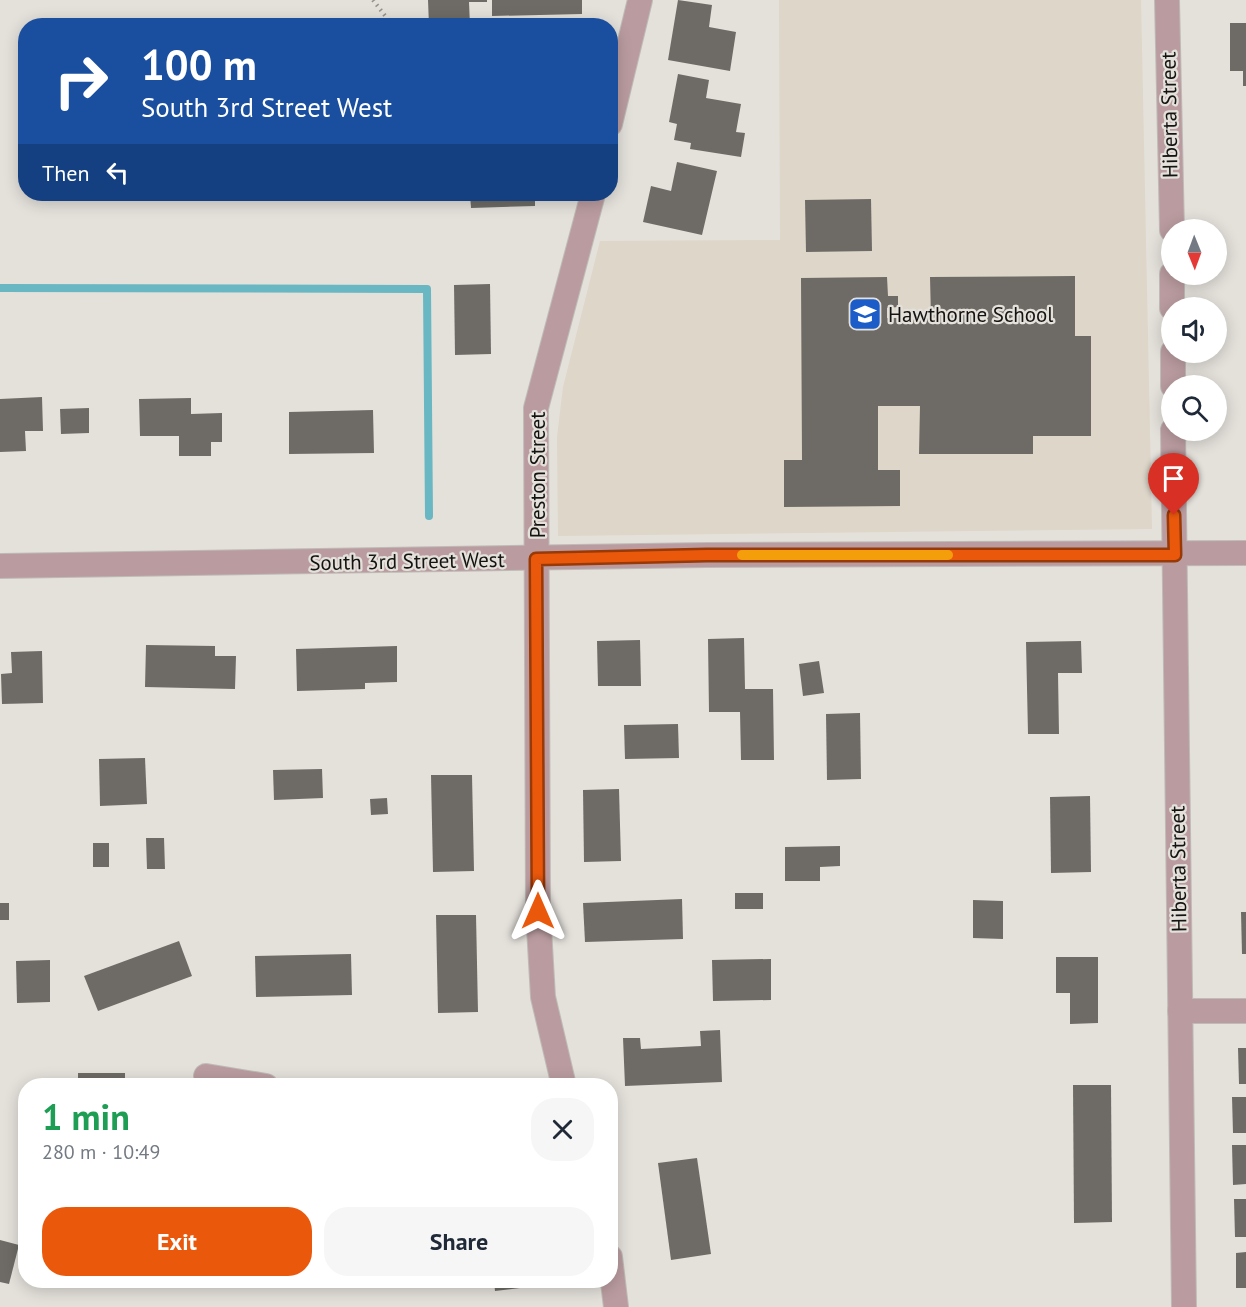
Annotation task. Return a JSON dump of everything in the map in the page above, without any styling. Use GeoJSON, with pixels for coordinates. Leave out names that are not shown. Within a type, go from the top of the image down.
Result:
{"type":"FeatureCollection","features":[{"type":"Feature","properties":{"kind":"street"},"geometry":{"type":"LineString","coordinates":[[618,91],[640,0]]}},
{"type":"Feature","properties":{"kind":"street","name":"Hiberta Street"},"geometry":{"type":"LineString","coordinates":[[1167,0],[1172,219]]}},
{"type":"Feature","properties":{"kind":"street","name":"Preston Street"},"geometry":{"type":"LineString","coordinates":[[562,1078],[543,997],[538,911],[536,408],[590,201]]}},
{"type":"Feature","properties":{"kind":"street","name":"Hiberta Street"},"geometry":{"type":"LineString","coordinates":[[1173,441],[1184,1307]]}},
{"type":"Feature","properties":{"kind":"street","name":"South 3rd Street West"},"geometry":{"type":"LineString","coordinates":[[0,566],[707,555],[1246,553]]}},
{"type":"Feature","properties":{"kind":"street"},"geometry":{"type":"LineString","coordinates":[[1180,1011],[1246,1011]]}},
{"type":"Feature","properties":{"kind":"street"},"geometry":{"type":"LineString","coordinates":[[206,1076],[218,1078]]}},
{"type":"Feature","properties":{"kind":"street"},"geometry":{"type":"LineString","coordinates":[[614,1288],[616,1307]]}},
{"type":"Feature","properties":{"kind":"path"},"geometry":{"type":"LineString","coordinates":[[373,0],[387,18]]}},
{"type":"Feature","properties":{"kind":"shaded area","name":"Hawthorne School"},"geometry":{"type":"Polygon","coordinates":[[[779,0],[1141,0],[1152,529],[558,536],[557,437],[563,387],[600,241],[780,240],[779,0]]]}},
{"type":"Feature","properties":{"kind":"building"},"geometry":{"type":"Polygon","coordinates":[[[428,0],[487,0],[487,2],[469,2],[470,18],[429,18],[428,0]]]}},
{"type":"Feature","properties":{"kind":"building"},"geometry":{"type":"Polygon","coordinates":[[[492,0],[582,0],[582,14],[492,16],[492,0]]]}},
{"type":"Feature","properties":{"kind":"building"},"geometry":{"type":"Polygon","coordinates":[[[678,0],[712,5],[709,27],[736,32],[730,71],[668,60],[678,0]]]}},
{"type":"Feature","properties":{"kind":"building"},"geometry":{"type":"Polygon","coordinates":[[[1230,23],[1246,23],[1246,86],[1243,86],[1243,71],[1230,71],[1230,23]]]}},
{"type":"Feature","properties":{"kind":"building"},"geometry":{"type":"Polygon","coordinates":[[[678,74],[709,80],[706,98],[741,104],[736,132],[745,133],[741,157],[690,149],[691,143],[674,140],[677,124],[669,122],[678,74]]]}},
{"type":"Feature","properties":{"kind":"building"},"geometry":{"type":"Polygon","coordinates":[[[677,162],[717,171],[702,235],[643,222],[651,186],[671,191],[677,162]]]}},
{"type":"Feature","properties":{"kind":"building"},"geometry":{"type":"Polygon","coordinates":[[[871,199],[872,251],[806,252],[805,200],[871,199]]]}},
{"type":"Feature","properties":{"kind":"building"},"geometry":{"type":"Polygon","coordinates":[[[470,201],[535,201],[535,206],[471,208],[470,201]]]}},
{"type":"Feature","properties":{"kind":"building"},"geometry":{"type":"Polygon","coordinates":[[[1075,276],[1075,336],[1091,336],[1091,436],[1033,436],[1033,454],[919,454],[920,406],[878,406],[878,470],[900,470],[900,506],[784,507],[784,460],[802,460],[801,278],[887,277],[888,296],[898,296],[898,307],[887,308],[887,318],[931,318],[930,277],[1075,276]]]}},
{"type":"Feature","properties":{"kind":"building"},"geometry":{"type":"Polygon","coordinates":[[[490,284],[491,354],[455,355],[454,285],[490,284]]]}},
{"type":"Feature","properties":{"kind":"building"},"geometry":{"type":"Polygon","coordinates":[[[42,397],[43,431],[25,431],[26,451],[0,452],[0,399],[42,397]]]}},
{"type":"Feature","properties":{"kind":"building"},"geometry":{"type":"Polygon","coordinates":[[[191,398],[191,414],[222,413],[222,442],[211,442],[211,456],[179,456],[179,436],[140,436],[139,399],[191,398]]]}},
{"type":"Feature","properties":{"kind":"building"},"geometry":{"type":"Polygon","coordinates":[[[89,408],[89,433],[61,434],[60,409],[89,408]]]}},
{"type":"Feature","properties":{"kind":"building"},"geometry":{"type":"Polygon","coordinates":[[[373,410],[374,453],[289,454],[289,412],[373,410]]]}},
{"type":"Feature","properties":{"kind":"building"},"geometry":{"type":"Polygon","coordinates":[[[744,638],[745,689],[773,689],[774,760],[741,760],[740,712],[709,712],[708,639],[744,638]]]}},
{"type":"Feature","properties":{"kind":"building"},"geometry":{"type":"Polygon","coordinates":[[[640,640],[641,686],[598,686],[597,641],[640,640]]]}},
{"type":"Feature","properties":{"kind":"building"},"geometry":{"type":"Polygon","coordinates":[[[1081,641],[1082,673],[1058,673],[1059,734],[1028,734],[1026,642],[1081,641]]]}},
{"type":"Feature","properties":{"kind":"building"},"geometry":{"type":"Polygon","coordinates":[[[146,645],[215,646],[215,656],[236,656],[235,689],[145,687],[146,645]]]}},
{"type":"Feature","properties":{"kind":"building"},"geometry":{"type":"Polygon","coordinates":[[[397,646],[397,682],[365,683],[365,689],[297,691],[296,649],[397,646]]]}},
{"type":"Feature","properties":{"kind":"building"},"geometry":{"type":"Polygon","coordinates":[[[42,651],[43,703],[2,704],[1,674],[12,673],[11,652],[42,651]]]}},
{"type":"Feature","properties":{"kind":"building"},"geometry":{"type":"Polygon","coordinates":[[[819,661],[824,693],[803,696],[799,664],[819,661]]]}},
{"type":"Feature","properties":{"kind":"building"},"geometry":{"type":"Polygon","coordinates":[[[860,713],[861,779],[827,780],[826,714],[860,713]]]}},
{"type":"Feature","properties":{"kind":"building"},"geometry":{"type":"Polygon","coordinates":[[[678,724],[679,758],[625,759],[624,725],[678,724]]]}},
{"type":"Feature","properties":{"kind":"building"},"geometry":{"type":"Polygon","coordinates":[[[145,758],[147,804],[100,806],[99,759],[145,758]]]}},
{"type":"Feature","properties":{"kind":"building"},"geometry":{"type":"Polygon","coordinates":[[[322,769],[323,798],[274,800],[273,770],[322,769]]]}},
{"type":"Feature","properties":{"kind":"building"},"geometry":{"type":"Polygon","coordinates":[[[431,775],[472,775],[474,871],[433,872],[431,775]]]}},
{"type":"Feature","properties":{"kind":"building"},"geometry":{"type":"Polygon","coordinates":[[[619,789],[621,861],[584,862],[583,790],[619,789]]]}},
{"type":"Feature","properties":{"kind":"building"},"geometry":{"type":"Polygon","coordinates":[[[1090,796],[1091,872],[1051,873],[1050,797],[1090,796]]]}},
{"type":"Feature","properties":{"kind":"building"},"geometry":{"type":"Polygon","coordinates":[[[387,798],[388,814],[371,815],[370,799],[387,798]]]}},
{"type":"Feature","properties":{"kind":"building"},"geometry":{"type":"Polygon","coordinates":[[[146,838],[164,838],[165,869],[147,869],[146,838]]]}},
{"type":"Feature","properties":{"kind":"building"},"geometry":{"type":"Polygon","coordinates":[[[93,843],[109,843],[109,867],[93,867],[93,843]]]}},
{"type":"Feature","properties":{"kind":"building"},"geometry":{"type":"Polygon","coordinates":[[[840,846],[840,866],[820,867],[820,881],[785,881],[785,847],[840,846]]]}},
{"type":"Feature","properties":{"kind":"building"},"geometry":{"type":"Polygon","coordinates":[[[735,893],[763,893],[763,909],[735,909],[735,893]]]}},
{"type":"Feature","properties":{"kind":"building"},"geometry":{"type":"Polygon","coordinates":[[[682,899],[683,939],[585,942],[583,903],[682,899]]]}},
{"type":"Feature","properties":{"kind":"building"},"geometry":{"type":"Polygon","coordinates":[[[973,900],[1003,901],[1003,939],[973,938],[973,900]]]}},
{"type":"Feature","properties":{"kind":"building"},"geometry":{"type":"Polygon","coordinates":[[[0,903],[9,903],[9,920],[0,920],[0,903]]]}},
{"type":"Feature","properties":{"kind":"building"},"geometry":{"type":"Polygon","coordinates":[[[1241,912],[1246,912],[1246,954],[1242,954],[1241,912]]]}},
{"type":"Feature","properties":{"kind":"building"},"geometry":{"type":"Polygon","coordinates":[[[436,915],[476,915],[478,1012],[438,1013],[436,915]]]}},
{"type":"Feature","properties":{"kind":"building"},"geometry":{"type":"Polygon","coordinates":[[[179,941],[192,976],[98,1011],[84,976],[179,941]]]}},
{"type":"Feature","properties":{"kind":"building"},"geometry":{"type":"Polygon","coordinates":[[[351,954],[352,995],[256,997],[255,956],[351,954]]]}},
{"type":"Feature","properties":{"kind":"building"},"geometry":{"type":"Polygon","coordinates":[[[1056,957],[1098,957],[1098,1023],[1070,1024],[1070,993],[1056,993],[1056,957]]]}},
{"type":"Feature","properties":{"kind":"building"},"geometry":{"type":"Polygon","coordinates":[[[771,959],[771,1000],[713,1001],[712,960],[771,959]]]}},
{"type":"Feature","properties":{"kind":"building"},"geometry":{"type":"Polygon","coordinates":[[[50,960],[50,1002],[17,1003],[16,961],[50,960]]]}},
{"type":"Feature","properties":{"kind":"building"},"geometry":{"type":"Polygon","coordinates":[[[720,1030],[722,1082],[625,1086],[623,1038],[640,1038],[641,1049],[701,1046],[700,1031],[720,1030]]]}},
{"type":"Feature","properties":{"kind":"building"},"geometry":{"type":"Polygon","coordinates":[[[1238,1048],[1246,1048],[1246,1084],[1239,1084],[1238,1048]]]}},
{"type":"Feature","properties":{"kind":"building"},"geometry":{"type":"Polygon","coordinates":[[[78,1073],[125,1073],[125,1078],[78,1078],[78,1073]]]}},
{"type":"Feature","properties":{"kind":"building"},"geometry":{"type":"Polygon","coordinates":[[[1073,1085],[1111,1085],[1112,1222],[1074,1223],[1073,1085]]]}},
{"type":"Feature","properties":{"kind":"building"},"geometry":{"type":"Polygon","coordinates":[[[1232,1097],[1246,1097],[1246,1133],[1233,1133],[1232,1097]]]}},
{"type":"Feature","properties":{"kind":"building"},"geometry":{"type":"Polygon","coordinates":[[[1232,1145],[1246,1145],[1246,1184],[1233,1185],[1232,1145]]]}},
{"type":"Feature","properties":{"kind":"building"},"geometry":{"type":"Polygon","coordinates":[[[697,1158],[711,1254],[671,1260],[658,1163],[697,1158]]]}},
{"type":"Feature","properties":{"kind":"building"},"geometry":{"type":"Polygon","coordinates":[[[1234,1199],[1246,1199],[1246,1237],[1235,1237],[1234,1199]]]}},
{"type":"Feature","properties":{"kind":"building"},"geometry":{"type":"Polygon","coordinates":[[[0,1240],[18,1245],[18,1249],[9,1284],[0,1282],[0,1240]]]}},
{"type":"Feature","properties":{"kind":"building"},"geometry":{"type":"Polygon","coordinates":[[[1246,1252],[1246,1288],[1236,1288],[1236,1253],[1246,1252]]]}},
{"type":"Feature","properties":{"kind":"building"},"geometry":{"type":"Polygon","coordinates":[[[495,1288],[520,1288],[495,1291],[495,1288]]]}},
{"type":"Feature","properties":{"kind":"waterway"},"geometry":{"type":"LineString","coordinates":[[0,288],[427,289],[429,516]]}},
{"type":"Feature","properties":{"kind":"slow traffic"},"geometry":{"type":"LineString","coordinates":[[742,555],[948,555]]}},
{"type":"Feature","properties":{"kind":"place","name":"Hawthorne School"},"geometry":{"type":"Point","coordinates":[865,314]}},
{"type":"Feature","properties":{"kind":"route"},"geometry":{"type":"LineString","coordinates":[[538,911],[536,559],[707,555],[1175,555],[1174,515]]}}]}
